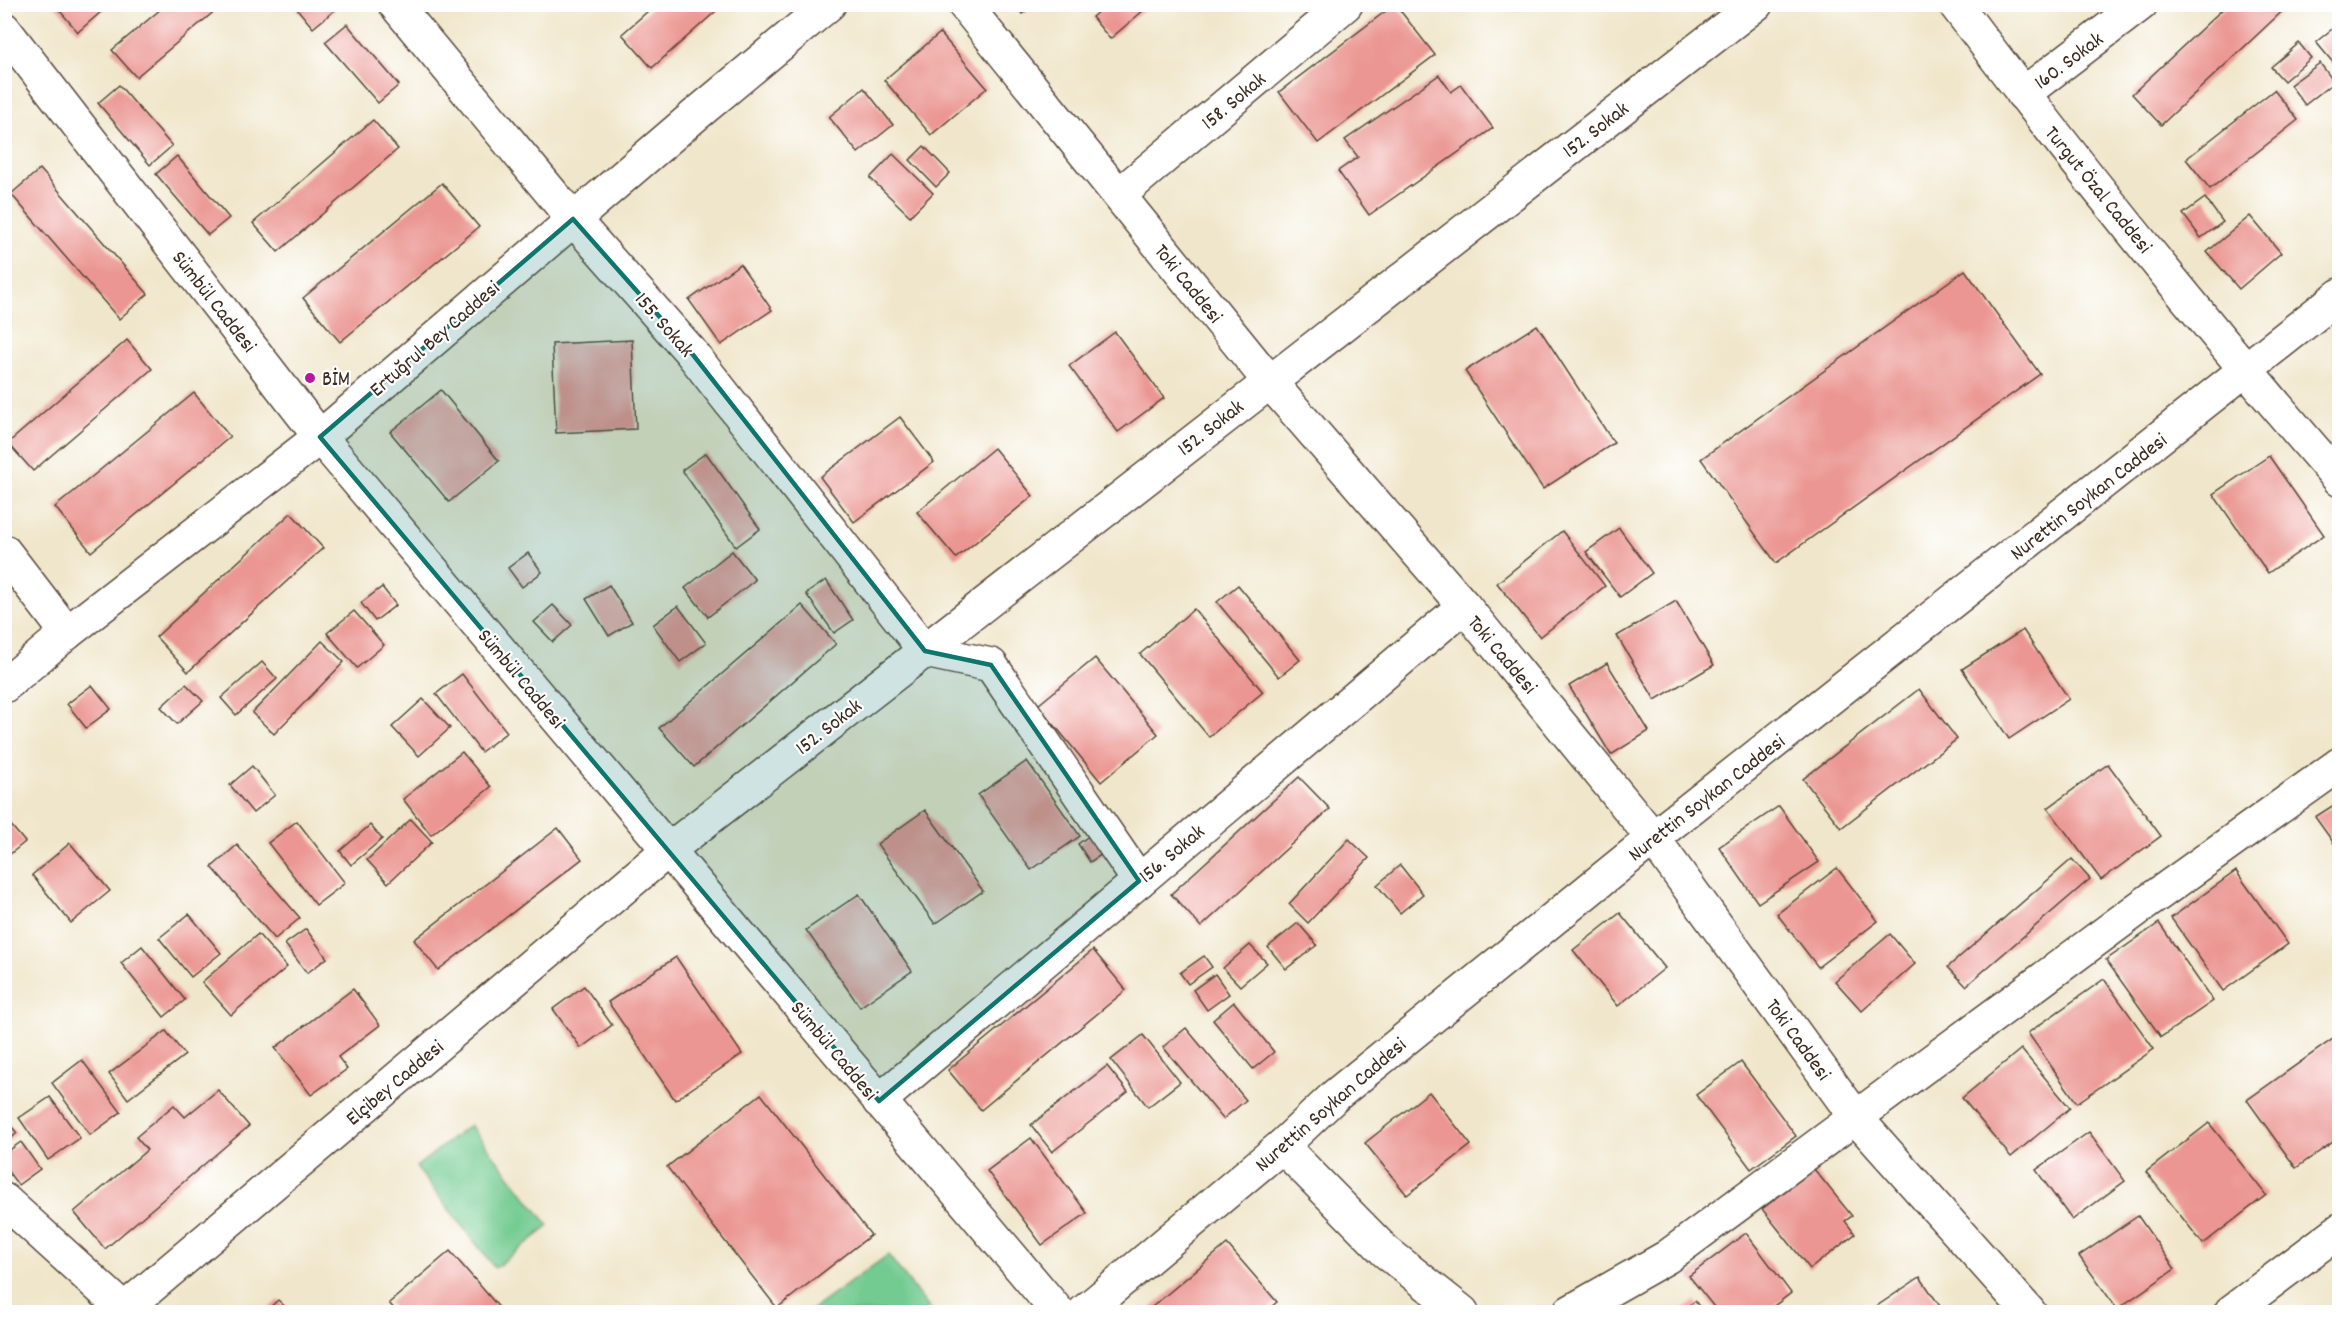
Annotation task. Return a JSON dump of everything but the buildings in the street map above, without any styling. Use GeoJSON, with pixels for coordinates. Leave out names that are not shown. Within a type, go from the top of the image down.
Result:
{"type":"FeatureCollection","features":[{"type":"Feature","properties":{"kind":"street","name":"155. Sokak"},"geometry":{"type":"LineString","coordinates":[[395,4],[573,219],[690,351],[926,651]]}},
{"type":"Feature","properties":{"kind":"street","name":"Ertuğrul Bey Caddesi"},"geometry":{"type":"LineString","coordinates":[[4,686],[67,633],[320,436],[828,4]]}},
{"type":"Feature","properties":{"kind":"street","name":"Toki Caddesi"},"geometry":{"type":"LineString","coordinates":[[964,4],[1269,381],[1464,606],[1653,838],[1857,1119],[2029,1312]]}},
{"type":"Feature","properties":{"kind":"street","name":"158. Sokak"},"geometry":{"type":"LineString","coordinates":[[1119,195],[1346,4]]}},
{"type":"Feature","properties":{"kind":"street","name":"152. Sokak"},"geometry":{"type":"LineString","coordinates":[[667,851],[1756,4]]}},
{"type":"Feature","properties":{"kind":"street","name":"Turgut Özal Caddesi"},"geometry":{"type":"LineString","coordinates":[[1955,4],[2023,94],[2246,371],[2340,480]]}},
{"type":"Feature","properties":{"kind":"street","name":"160. Sokak"},"geometry":{"type":"LineString","coordinates":[[2023,94],[2141,4]]}},
{"type":"Feature","properties":{"kind":"street","name":"Sümbül Caddesi"},"geometry":{"type":"LineString","coordinates":[[4,29],[320,436],[667,851],[1058,1312]]}},
{"type":"Feature","properties":{"kind":"street","name":"Nurettin Soykan Caddesi"},"geometry":{"type":"LineString","coordinates":[[1084,1312],[1282,1146],[1336,1095],[1653,838],[2340,295]]}},
{"type":"Feature","properties":{"kind":"street"},"geometry":{"type":"LineString","coordinates":[[4,551],[67,633]]}},
{"type":"Feature","properties":{"kind":"street","name":"156. Sokak"},"geometry":{"type":"LineString","coordinates":[[879,1101],[1464,606]]}},
{"type":"Feature","properties":{"kind":"street"},"geometry":{"type":"LineString","coordinates":[[926,651],[991,665],[1139,881]]}},
{"type":"Feature","properties":{"kind":"street"},"geometry":{"type":"LineString","coordinates":[[1569,1312],[1668,1257],[2129,915],[2340,764]]}},
{"type":"Feature","properties":{"kind":"street","name":"Elçibey Caddesi"},"geometry":{"type":"LineString","coordinates":[[124,1312],[667,851]]}},
{"type":"Feature","properties":{"kind":"street"},"geometry":{"type":"LineString","coordinates":[[1282,1146],[1385,1251],[1462,1312]]}},
{"type":"Feature","properties":{"kind":"street"},"geometry":{"type":"LineString","coordinates":[[4,1200],[124,1312]]}},
{"type":"Feature","properties":{"kind":"street"},"geometry":{"type":"LineString","coordinates":[[2232,1312],[2340,1230]]}},
{"type":"Feature","properties":{"kind":"highlighted area"},"geometry":{"type":"Polygon","coordinates":[[[573,219],[690,351],[925,651],[991,665],[1139,881],[879,1101],[320,437],[573,219]]]}},
{"type":"Feature","properties":{"kind":"green space"},"geometry":{"type":"Polygon","coordinates":[[[470,1125],[549,1226],[495,1268],[416,1167],[470,1125]]]}},
{"type":"Feature","properties":{"kind":"green space"},"geometry":{"type":"Polygon","coordinates":[[[888,1255],[932,1312],[809,1312],[888,1255]]]}},
{"type":"Feature","properties":{"kind":"place","name":"BİM"},"geometry":{"type":"Point","coordinates":[310,378]}}]}
